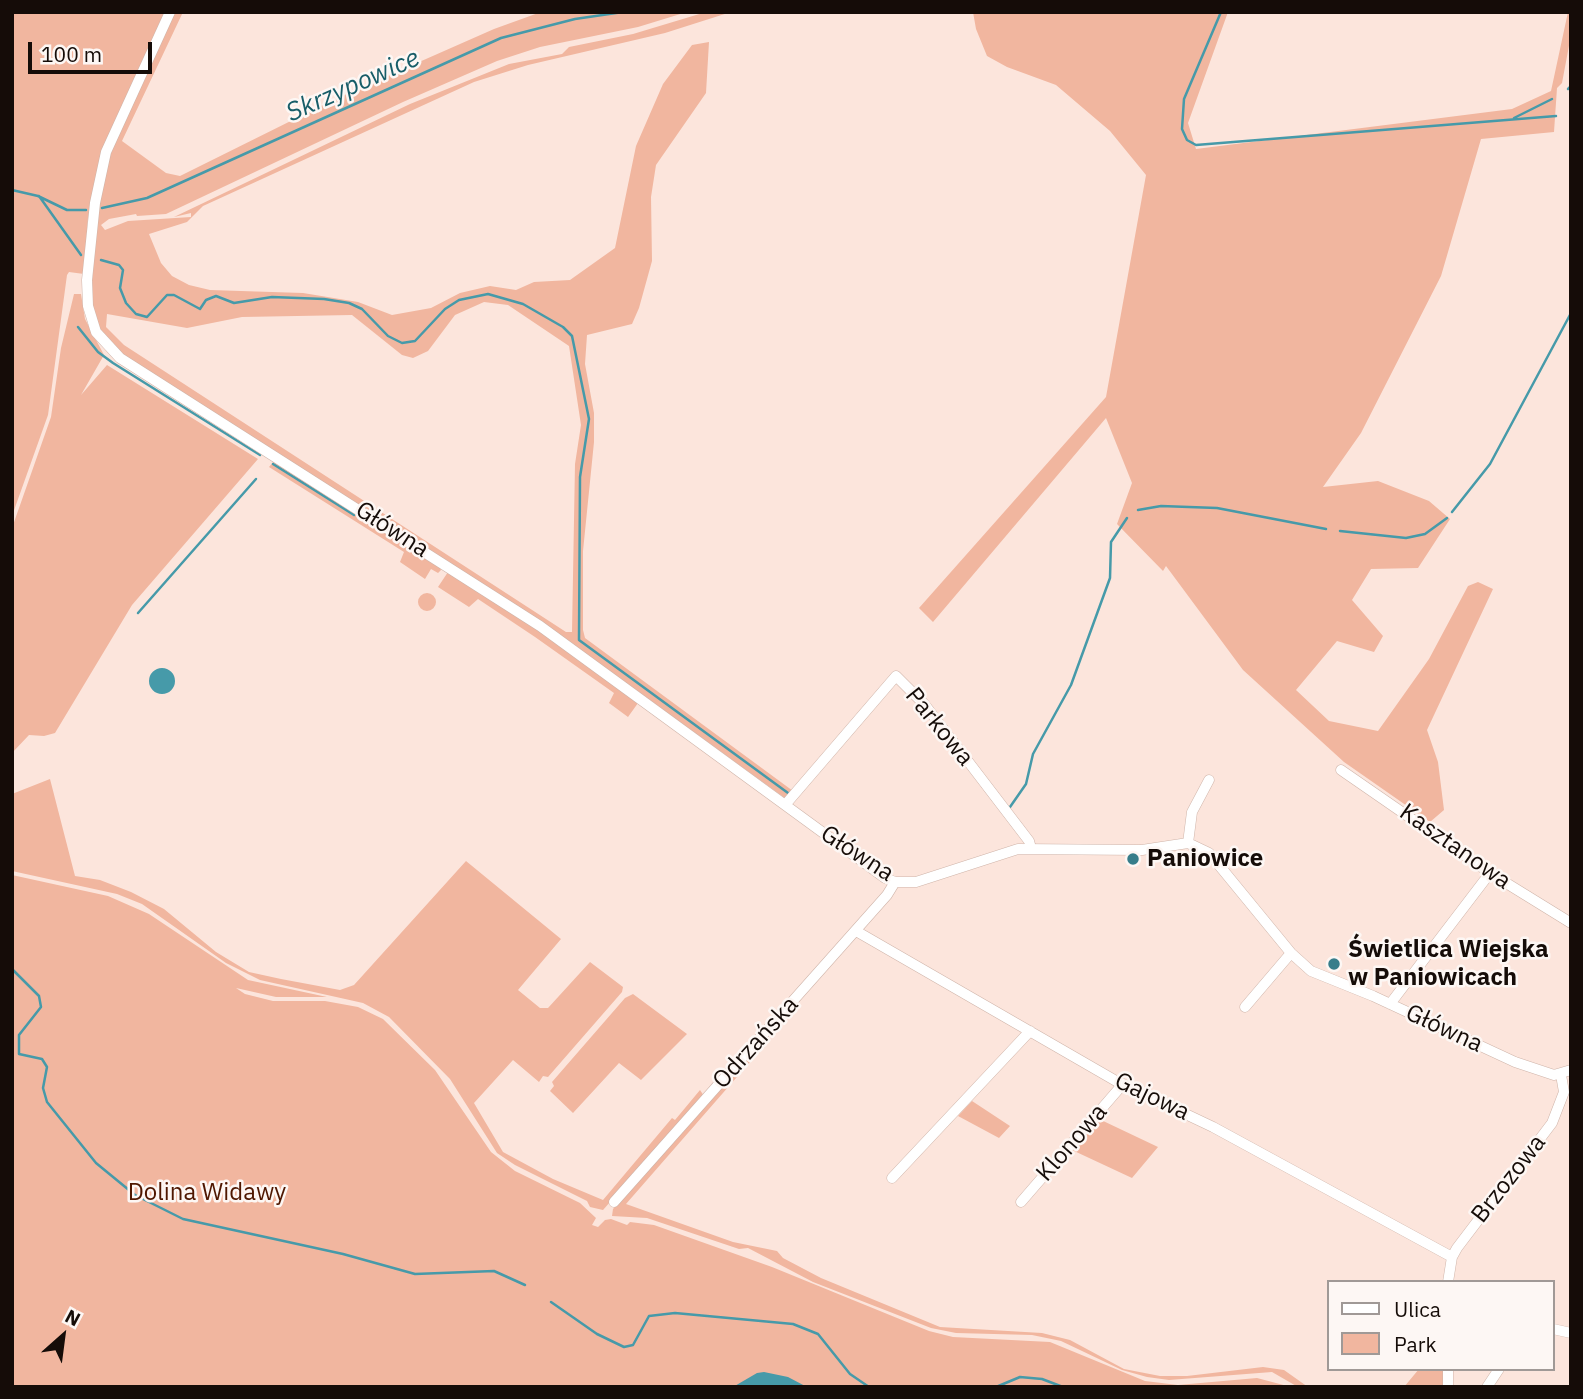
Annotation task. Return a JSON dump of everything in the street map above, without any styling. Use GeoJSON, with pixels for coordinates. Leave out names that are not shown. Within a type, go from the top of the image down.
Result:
{"type":"FeatureCollection","features":[{"type":"Feature","properties":{"kind":"street","name":"Główna"},"geometry":{"type":"LineString","coordinates":[[170,12],[106,152],[95,203],[86,294],[96,332],[120,358],[540,626],[877,873],[895,882],[916,882],[1004,851],[1031,848],[1135,850],[1188,843],[1209,853],[1291,953],[1311,971],[1515,1062],[1547,1074],[1566,1072]]}},
{"type":"Feature","properties":{"kind":"street","name":"Parkowa"},"geometry":{"type":"LineString","coordinates":[[785,805],[896,676],[925,705],[1029,841],[1031,848]]}},
{"type":"Feature","properties":{"kind":"street","name":"Kasztanowa"},"geometry":{"type":"LineString","coordinates":[[1341,770],[1490,873],[1571,923]]}},
{"type":"Feature","properties":{"kind":"street"},"geometry":{"type":"LineString","coordinates":[[1188,843],[1192,811],[1209,780]]}},
{"type":"Feature","properties":{"kind":"street"},"geometry":{"type":"LineString","coordinates":[[1390,1004],[1490,873]]}},
{"type":"Feature","properties":{"kind":"street","name":"Odrzańska"},"geometry":{"type":"LineString","coordinates":[[614,1202],[856,931],[895,882]]}},
{"type":"Feature","properties":{"kind":"street","name":"Gajowa"},"geometry":{"type":"LineString","coordinates":[[856,931],[1123,1084],[1213,1128],[1452,1258]]}},
{"type":"Feature","properties":{"kind":"street"},"geometry":{"type":"LineString","coordinates":[[1245,1007],[1291,953]]}},
{"type":"Feature","properties":{"kind":"street"},"geometry":{"type":"LineString","coordinates":[[892,1178],[1030,1031]]}},
{"type":"Feature","properties":{"kind":"street","name":"Brzozowa"},"geometry":{"type":"LineString","coordinates":[[1448,1280],[1452,1258],[1552,1122],[1564,1091],[1566,1072]]}},
{"type":"Feature","properties":{"kind":"street","name":"Klonowa"},"geometry":{"type":"LineString","coordinates":[[1021,1202],[1123,1084]]}},
{"type":"Feature","properties":{"kind":"street"},"geometry":{"type":"LineString","coordinates":[[1487,1387],[1498,1371]]}},
{"type":"Feature","properties":{"kind":"green space"},"geometry":{"type":"Polygon","coordinates":[[[12,12],[166,12],[125,115],[175,12],[183,12],[122,141],[166,173],[180,176],[333,100],[494,29],[541,12],[687,12],[638,27],[540,47],[497,61],[403,102],[166,214],[136,214],[109,219],[101,225],[105,230],[128,221],[191,217],[191,213],[174,217],[410,104],[509,64],[562,54],[569,47],[633,34],[706,12],[731,12],[665,33],[528,65],[474,82],[203,206],[187,222],[149,234],[161,263],[172,276],[189,285],[210,290],[303,293],[358,302],[392,315],[431,308],[460,293],[490,286],[516,290],[534,282],[570,280],[615,248],[636,146],[663,84],[692,45],[709,42],[706,93],[656,165],[651,197],[652,261],[639,308],[632,324],[587,335],[585,364],[594,413],[594,442],[583,551],[583,630],[585,638],[793,791],[786,799],[564,638],[123,357],[103,336],[91,306],[95,216],[88,218],[84,274],[69,272],[67,275],[48,415],[12,516],[12,12]],[[484,302],[455,315],[428,351],[413,358],[402,355],[352,315],[242,317],[187,328],[107,314],[106,327],[124,345],[566,632],[572,632],[575,464],[581,425],[569,346],[508,305],[484,302]]]}},
{"type":"Feature","properties":{"kind":"green space"},"geometry":{"type":"Polygon","coordinates":[[[973,12],[1228,12],[1188,123],[1196,149],[1512,109],[1551,91],[1568,12],[1571,12],[1571,35],[1562,83],[1557,88],[1554,132],[1481,139],[1441,276],[1361,433],[1323,487],[1378,481],[1429,501],[1450,519],[1418,568],[1371,569],[1352,600],[1383,636],[1374,652],[1337,641],[1296,690],[1329,721],[1378,731],[1429,659],[1468,586],[1478,582],[1493,589],[1427,730],[1438,762],[1444,810],[1430,822],[1344,762],[1243,670],[1166,566],[1163,571],[1117,524],[1132,483],[1106,418],[933,622],[919,608],[1106,397],[1146,175],[1110,131],[1056,85],[1007,67],[987,56],[976,29],[973,12]]]}},
{"type":"Feature","properties":{"kind":"green space"},"geometry":{"type":"Polygon","coordinates":[[[74,294],[81,294],[85,319],[104,355],[81,395],[107,365],[258,459],[132,605],[55,733],[44,736],[29,735],[12,753],[12,528],[51,417],[61,348],[74,294]]]}},
{"type":"Feature","properties":{"kind":"green space"},"geometry":{"type":"Polygon","coordinates":[[[275,460],[439,564],[441,570],[438,573],[431,569],[425,579],[400,562],[404,552],[269,467],[275,460]]]}},
{"type":"Feature","properties":{"kind":"green space"},"geometry":{"type":"Polygon","coordinates":[[[448,572],[539,629],[638,703],[628,717],[609,703],[614,693],[535,637],[478,599],[469,607],[438,587],[448,572]]]}},
{"type":"Feature","properties":{"kind":"green space"},"geometry":{"type":"Polygon","coordinates":[[[427,593],[433,596],[436,602],[433,608],[427,611],[421,608],[418,602],[421,596],[427,593]]]}},
{"type":"Feature","properties":{"kind":"green space"},"geometry":{"type":"Polygon","coordinates":[[[50,779],[75,876],[100,880],[131,892],[164,909],[216,952],[249,972],[281,979],[340,990],[354,985],[466,861],[561,939],[518,990],[540,1008],[548,1008],[590,962],[623,987],[622,992],[548,1077],[543,1076],[539,1082],[513,1060],[474,1103],[503,1152],[553,1179],[603,1200],[672,1118],[675,1120],[700,1090],[704,1096],[603,1210],[590,1207],[587,1201],[515,1165],[497,1153],[450,1079],[389,1017],[363,1003],[260,980],[226,963],[142,904],[117,894],[12,871],[12,794],[50,779]]]}},
{"type":"Feature","properties":{"kind":"green space","name":"Dolina Widawy"},"geometry":{"type":"Polygon","coordinates":[[[12,875],[108,896],[149,914],[248,980],[327,997],[276,997],[236,988],[245,994],[273,1001],[325,1001],[358,1007],[383,1019],[435,1070],[491,1152],[515,1171],[580,1203],[596,1218],[592,1225],[598,1227],[605,1220],[611,1219],[627,1225],[630,1222],[654,1225],[772,1267],[929,1331],[953,1337],[1050,1342],[1145,1381],[1178,1385],[1257,1378],[1291,1387],[12,1387],[12,875]]]}},
{"type":"Feature","properties":{"kind":"green space"},"geometry":{"type":"Polygon","coordinates":[[[633,994],[687,1034],[641,1080],[619,1063],[573,1113],[550,1091],[554,1086],[552,1082],[625,998],[633,994]]]}},
{"type":"Feature","properties":{"kind":"green space"},"geometry":{"type":"Polygon","coordinates":[[[759,1043],[764,1046],[626,1204],[733,1242],[777,1251],[783,1258],[821,1278],[940,1327],[1042,1333],[1070,1340],[1124,1369],[1160,1376],[1187,1376],[1263,1367],[1284,1370],[1308,1387],[1298,1387],[1272,1372],[1169,1380],[1147,1377],[1122,1370],[1061,1341],[1032,1335],[956,1333],[931,1328],[813,1282],[748,1248],[739,1249],[647,1218],[612,1216],[613,1209],[759,1043]]]}},
{"type":"Feature","properties":{"kind":"green space"},"geometry":{"type":"Polygon","coordinates":[[[972,1101],[1010,1126],[999,1138],[958,1116],[972,1101]]]}},
{"type":"Feature","properties":{"kind":"green space"},"geometry":{"type":"Polygon","coordinates":[[[1099,1119],[1158,1147],[1132,1178],[1072,1150],[1099,1119]]]}},
{"type":"Feature","properties":{"kind":"green space"},"geometry":{"type":"Polygon","coordinates":[[[1417,1371],[1443,1371],[1443,1387],[1404,1387],[1417,1371]]]}},
{"type":"Feature","properties":{"kind":"water"},"geometry":{"type":"Polygon","coordinates":[[[162,668],[172,671],[175,681],[172,691],[162,694],[152,691],[149,681],[152,671],[162,668]]]}},
{"type":"Feature","properties":{"kind":"water"},"geometry":{"type":"Polygon","coordinates":[[[757,1373],[788,1377],[807,1387],[733,1387],[757,1373]]]}},
{"type":"Feature","properties":{"kind":"waterway","name":"Skrzypowice"},"geometry":{"type":"LineString","coordinates":[[102,208],[147,198],[501,38],[575,19],[623,12]]}},
{"type":"Feature","properties":{"kind":"waterway"},"geometry":{"type":"LineString","coordinates":[[1221,12],[1184,99],[1182,129],[1187,140],[1196,145],[1556,116]]}},
{"type":"Feature","properties":{"kind":"waterway"},"geometry":{"type":"LineString","coordinates":[[1568,89],[1571,86]]}},
{"type":"Feature","properties":{"kind":"waterway"},"geometry":{"type":"LineString","coordinates":[[1514,118],[1552,99]]}},
{"type":"Feature","properties":{"kind":"waterway","name":"Skrzypowice"},"geometry":{"type":"LineString","coordinates":[[12,190],[38,196],[67,210],[86,210]]}},
{"type":"Feature","properties":{"kind":"waterway"},"geometry":{"type":"LineString","coordinates":[[39,196],[81,255]]}},
{"type":"Feature","properties":{"kind":"waterway"},"geometry":{"type":"LineString","coordinates":[[101,260],[119,265],[123,270],[120,288],[126,303],[136,314],[147,317],[167,295],[174,295],[200,309],[206,300],[216,296],[234,303],[272,297],[324,299],[349,303],[362,309],[388,336],[402,343],[415,341],[445,309],[459,300],[488,294],[523,304],[563,327],[572,336],[589,419],[580,477],[579,640],[788,793]]}},
{"type":"Feature","properties":{"kind":"waterway"},"geometry":{"type":"LineString","coordinates":[[1452,512],[1490,464],[1571,313]]}},
{"type":"Feature","properties":{"kind":"waterway"},"geometry":{"type":"LineString","coordinates":[[78,327],[98,352],[113,363],[260,455]]}},
{"type":"Feature","properties":{"kind":"waterway"},"geometry":{"type":"LineString","coordinates":[[273,464],[354,515]]}},
{"type":"Feature","properties":{"kind":"waterway"},"geometry":{"type":"LineString","coordinates":[[138,613],[256,479]]}},
{"type":"Feature","properties":{"kind":"waterway"},"geometry":{"type":"LineString","coordinates":[[1138,510],[1161,506],[1217,508],[1326,529]]}},
{"type":"Feature","properties":{"kind":"waterway"},"geometry":{"type":"LineString","coordinates":[[1010,807],[1026,784],[1033,754],[1071,685],[1110,578],[1111,542],[1127,518]]}},
{"type":"Feature","properties":{"kind":"waterway"},"geometry":{"type":"LineString","coordinates":[[1340,531],[1406,538],[1425,534],[1447,518]]}},
{"type":"Feature","properties":{"kind":"waterway","name":"Skrzypowice"},"geometry":{"type":"LineString","coordinates":[[12,969],[39,996],[41,1007],[19,1035],[19,1054],[42,1059],[47,1067],[43,1088],[47,1102],[96,1163],[135,1195],[183,1219],[343,1254],[415,1274],[494,1271],[525,1285]]}},
{"type":"Feature","properties":{"kind":"waterway","name":"Skrzypowice"},"geometry":{"type":"LineString","coordinates":[[551,1302],[597,1334],[624,1347],[633,1345],[649,1316],[675,1313],[793,1324],[818,1334],[850,1374],[869,1387]]}},
{"type":"Feature","properties":{"kind":"waterway","name":"Skrzypowice"},"geometry":{"type":"LineString","coordinates":[[996,1387],[1020,1377],[1042,1379],[1063,1387]]}},
{"type":"Feature","properties":{"kind":"place","name":"Paniowice"},"geometry":{"type":"Point","coordinates":[1133,859]}},
{"type":"Feature","properties":{"kind":"place","name":"Świetlica Wiejska w Paniowicach"},"geometry":{"type":"Point","coordinates":[1334,964]}}]}
